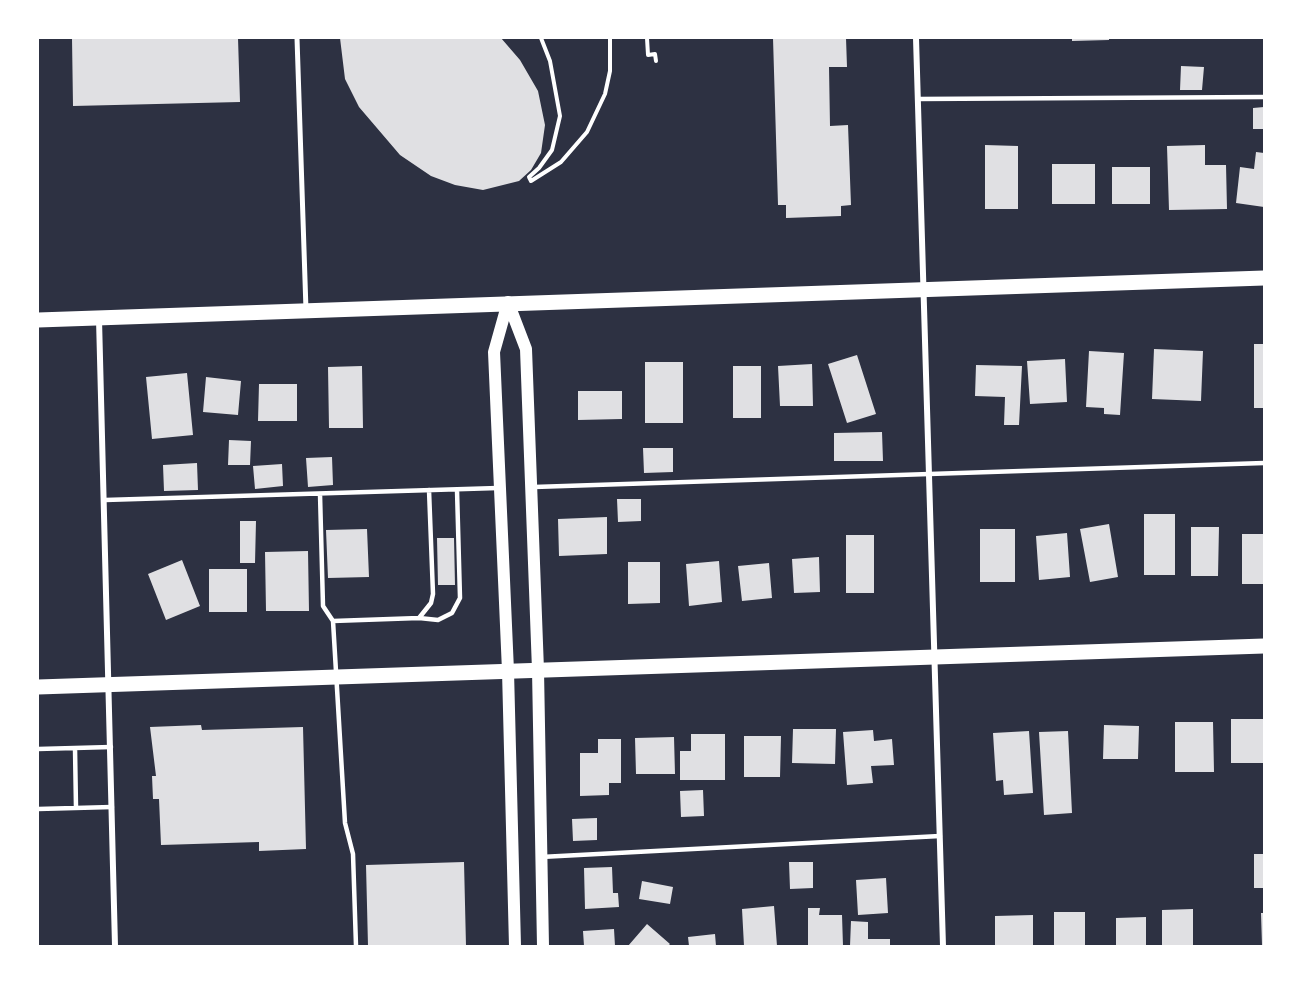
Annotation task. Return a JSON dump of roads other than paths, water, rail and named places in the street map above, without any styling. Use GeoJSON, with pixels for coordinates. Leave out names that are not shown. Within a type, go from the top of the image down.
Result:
{"type":"FeatureCollection","features":[{"type":"Feature","properties":{"kind":"main road"},"geometry":{"type":"LineString","coordinates":[[38,320],[306,312],[508,302],[923,291],[1264,278]]}},
{"type":"Feature","properties":{"kind":"main road"},"geometry":{"type":"LineString","coordinates":[[508,302],[526,349],[538,670],[543,946]]}},
{"type":"Feature","properties":{"kind":"main road"},"geometry":{"type":"LineString","coordinates":[[508,302],[494,352],[508,671],[515,946]]}},
{"type":"Feature","properties":{"kind":"main road"},"geometry":{"type":"LineString","coordinates":[[38,687],[1264,646]]}},
{"type":"Feature","properties":{"kind":"street"},"geometry":{"type":"LineString","coordinates":[[297,38],[306,312]]}},
{"type":"Feature","properties":{"kind":"street"},"geometry":{"type":"LineString","coordinates":[[916,38],[943,946]]}},
{"type":"Feature","properties":{"kind":"street"},"geometry":{"type":"LineString","coordinates":[[99,318],[115,946]]}},
{"type":"Feature","properties":{"kind":"lane"},"geometry":{"type":"LineString","coordinates":[[918,99],[1264,97]]}},
{"type":"Feature","properties":{"kind":"lane"},"geometry":{"type":"LineString","coordinates":[[531,487],[1264,463]]}},
{"type":"Feature","properties":{"kind":"lane"},"geometry":{"type":"LineString","coordinates":[[105,501],[501,488]]}},
{"type":"Feature","properties":{"kind":"lane"},"geometry":{"type":"LineString","coordinates":[[419,618],[431,603],[433,594],[429,490]]}},
{"type":"Feature","properties":{"kind":"lane"},"geometry":{"type":"LineString","coordinates":[[333,621],[446,618],[457,607],[460,598],[457,490]]}},
{"type":"Feature","properties":{"kind":"lane"},"geometry":{"type":"LineString","coordinates":[[320,494],[323,606],[333,621],[345,823],[353,854],[356,946]]}},
{"type":"Feature","properties":{"kind":"lane"},"geometry":{"type":"LineString","coordinates":[[38,749],[111,747]]}},
{"type":"Feature","properties":{"kind":"lane"},"geometry":{"type":"LineString","coordinates":[[75,748],[76,808]]}},
{"type":"Feature","properties":{"kind":"lane"},"geometry":{"type":"LineString","coordinates":[[38,808],[112,807]]}},
{"type":"Feature","properties":{"kind":"lane"},"geometry":{"type":"LineString","coordinates":[[541,857],[940,836]]}}]}
